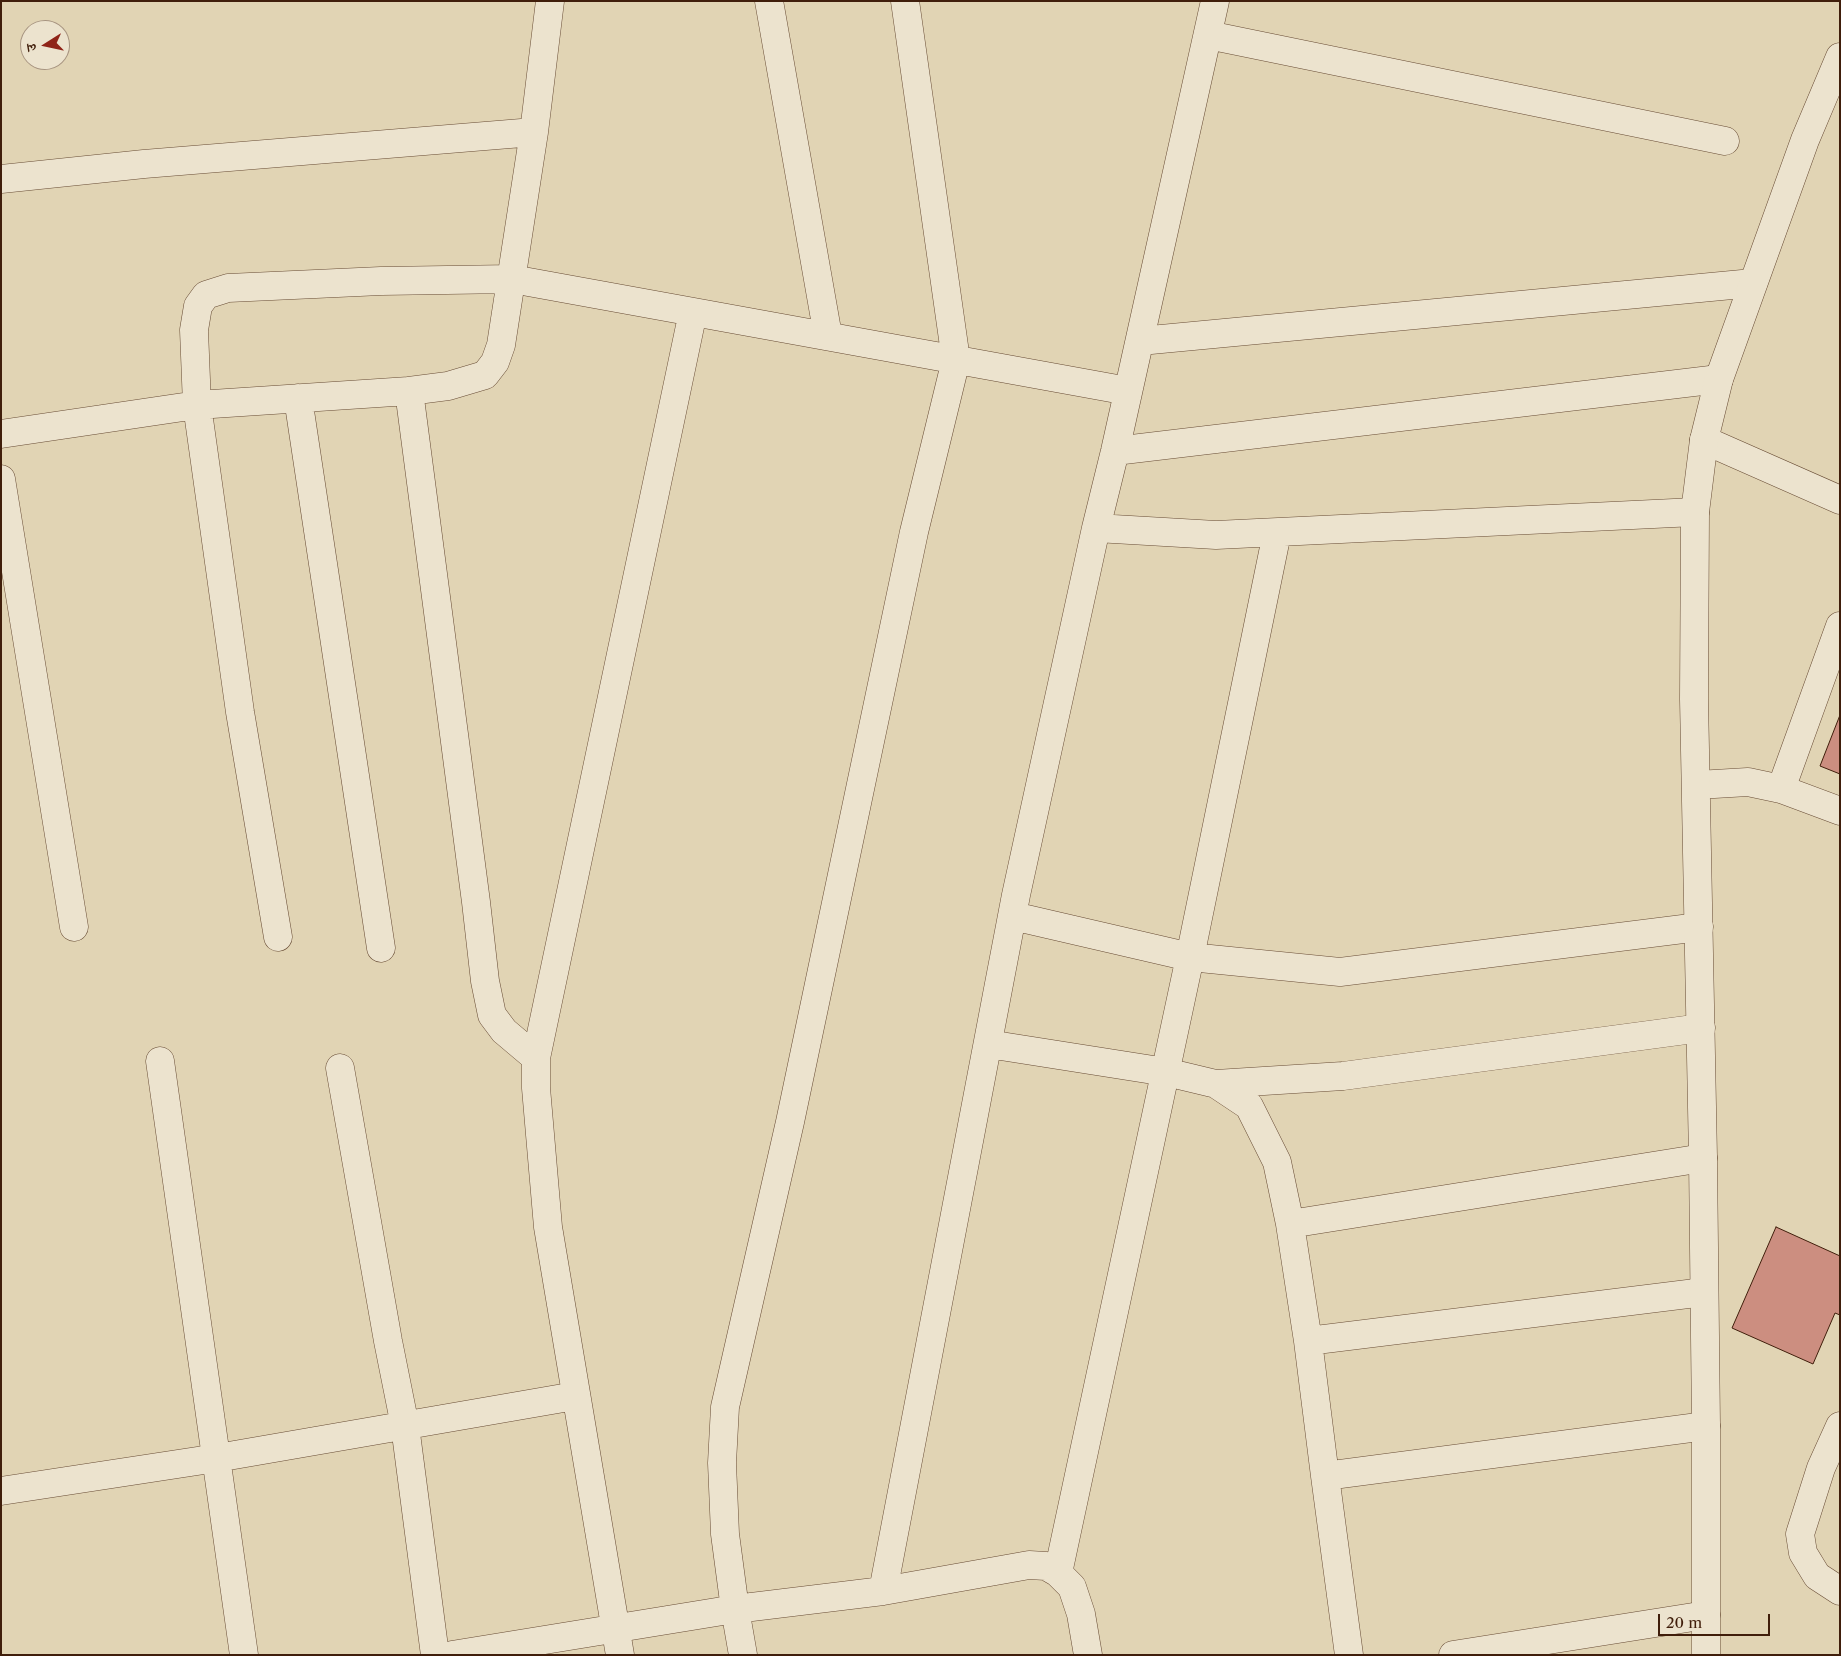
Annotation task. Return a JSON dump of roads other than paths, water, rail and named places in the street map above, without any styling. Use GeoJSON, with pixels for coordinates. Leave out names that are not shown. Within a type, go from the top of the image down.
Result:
{"type":"FeatureCollection","features":[{"type":"Feature","properties":{"kind":"street"},"geometry":{"type":"LineString","coordinates":[[1,434],[197,405],[409,391],[448,386],[485,375],[495,362],[501,344],[534,132],[550,1]]}},
{"type":"Feature","properties":{"kind":"street"},"geometry":{"type":"LineString","coordinates":[[769,1],[828,336]]}},
{"type":"Feature","properties":{"kind":"street"},"geometry":{"type":"LineString","coordinates":[[743,1655],[725,1534],[722,1463],[725,1407],[790,1122],[914,532],[956,360],[905,1]]}},
{"type":"Feature","properties":{"kind":"street"},"geometry":{"type":"LineString","coordinates":[[883,1591],[1013,916],[1096,528],[1116,451],[1215,1]]}},
{"type":"Feature","properties":{"kind":"street"},"geometry":{"type":"LineString","coordinates":[[1208,35],[1725,141]]}},
{"type":"Feature","properties":{"kind":"street"},"geometry":{"type":"LineString","coordinates":[[1706,1655],[1703,1158],[1694,699],[1696,512],[1704,440],[1719,379],[1805,140],[1840,56]]}},
{"type":"Feature","properties":{"kind":"street"},"geometry":{"type":"LineString","coordinates":[[1,179],[144,164],[534,132]]}},
{"type":"Feature","properties":{"kind":"street"},"geometry":{"type":"LineString","coordinates":[[278,937],[240,712],[197,405],[194,330],[198,306],[206,295],[228,288],[381,281],[512,279],[1128,391]]}},
{"type":"Feature","properties":{"kind":"street"},"geometry":{"type":"LineString","coordinates":[[1140,341],[1754,283]]}},
{"type":"Feature","properties":{"kind":"street"},"geometry":{"type":"LineString","coordinates":[[618,1642],[548,1228],[537,1106],[536,1058],[693,312]]}},
{"type":"Feature","properties":{"kind":"street"},"geometry":{"type":"LineString","coordinates":[[1116,451],[1719,379]]}},
{"type":"Feature","properties":{"kind":"street"},"geometry":{"type":"LineString","coordinates":[[409,391],[474,883],[484,981],[492,1015],[504,1031],[536,1058]]}},
{"type":"Feature","properties":{"kind":"street"},"geometry":{"type":"LineString","coordinates":[[298,398],[381,948]]}},
{"type":"Feature","properties":{"kind":"street"},"geometry":{"type":"LineString","coordinates":[[1704,440],[1840,500]]}},
{"type":"Feature","properties":{"kind":"street"},"geometry":{"type":"LineString","coordinates":[[1,479],[74,927]]}},
{"type":"Feature","properties":{"kind":"street"},"geometry":{"type":"LineString","coordinates":[[1096,528],[1216,535],[1696,512]]}},
{"type":"Feature","properties":{"kind":"street"},"geometry":{"type":"LineString","coordinates":[[1058,1573],[1166,1072],[1277,533]]}},
{"type":"Feature","properties":{"kind":"street"},"geometry":{"type":"LineString","coordinates":[[1781,789],[1835,654],[1840,626]]}},
{"type":"Feature","properties":{"kind":"street"},"geometry":{"type":"LineString","coordinates":[[1697,785],[1748,782],[1781,789],[1840,811]]}},
{"type":"Feature","properties":{"kind":"street"},"geometry":{"type":"LineString","coordinates":[[1013,916],[1190,957],[1340,972],[1699,927]]}},
{"type":"Feature","properties":{"kind":"street"},"geometry":{"type":"LineString","coordinates":[[988,1044],[1166,1072],[1216,1084],[1343,1076],[1700,1028]]}},
{"type":"Feature","properties":{"kind":"street"},"geometry":{"type":"LineString","coordinates":[[160,1061],[244,1655]]}},
{"type":"Feature","properties":{"kind":"street"},"geometry":{"type":"LineString","coordinates":[[340,1068],[388,1341],[405,1426],[435,1655]]}},
{"type":"Feature","properties":{"kind":"street"},"geometry":{"type":"LineString","coordinates":[[1216,1084],[1249,1106],[1277,1162],[1290,1224],[1308,1341],[1324,1476],[1349,1655]]}},
{"type":"Feature","properties":{"kind":"street"},"geometry":{"type":"LineString","coordinates":[[1290,1224],[1703,1158]]}},
{"type":"Feature","properties":{"kind":"street"},"geometry":{"type":"LineString","coordinates":[[1308,1341],[1704,1292]]}},
{"type":"Feature","properties":{"kind":"street"},"geometry":{"type":"LineString","coordinates":[[1,1491],[217,1458],[575,1396]]}},
{"type":"Feature","properties":{"kind":"street"},"geometry":{"type":"LineString","coordinates":[[1324,1476],[1706,1426]]}},
{"type":"Feature","properties":{"kind":"street"},"geometry":{"type":"LineString","coordinates":[[1840,1426],[1821,1468],[1800,1534],[1803,1552],[1817,1576],[1840,1590]]}},
{"type":"Feature","properties":{"kind":"street"},"geometry":{"type":"LineString","coordinates":[[452,1655],[618,1642],[735,1608],[883,1591],[1029,1565],[1046,1566],[1058,1573],[1072,1587],[1081,1614],[1088,1655]]}},
{"type":"Feature","properties":{"kind":"street"},"geometry":{"type":"LineString","coordinates":[[1453,1655],[1706,1615]]}}]}
